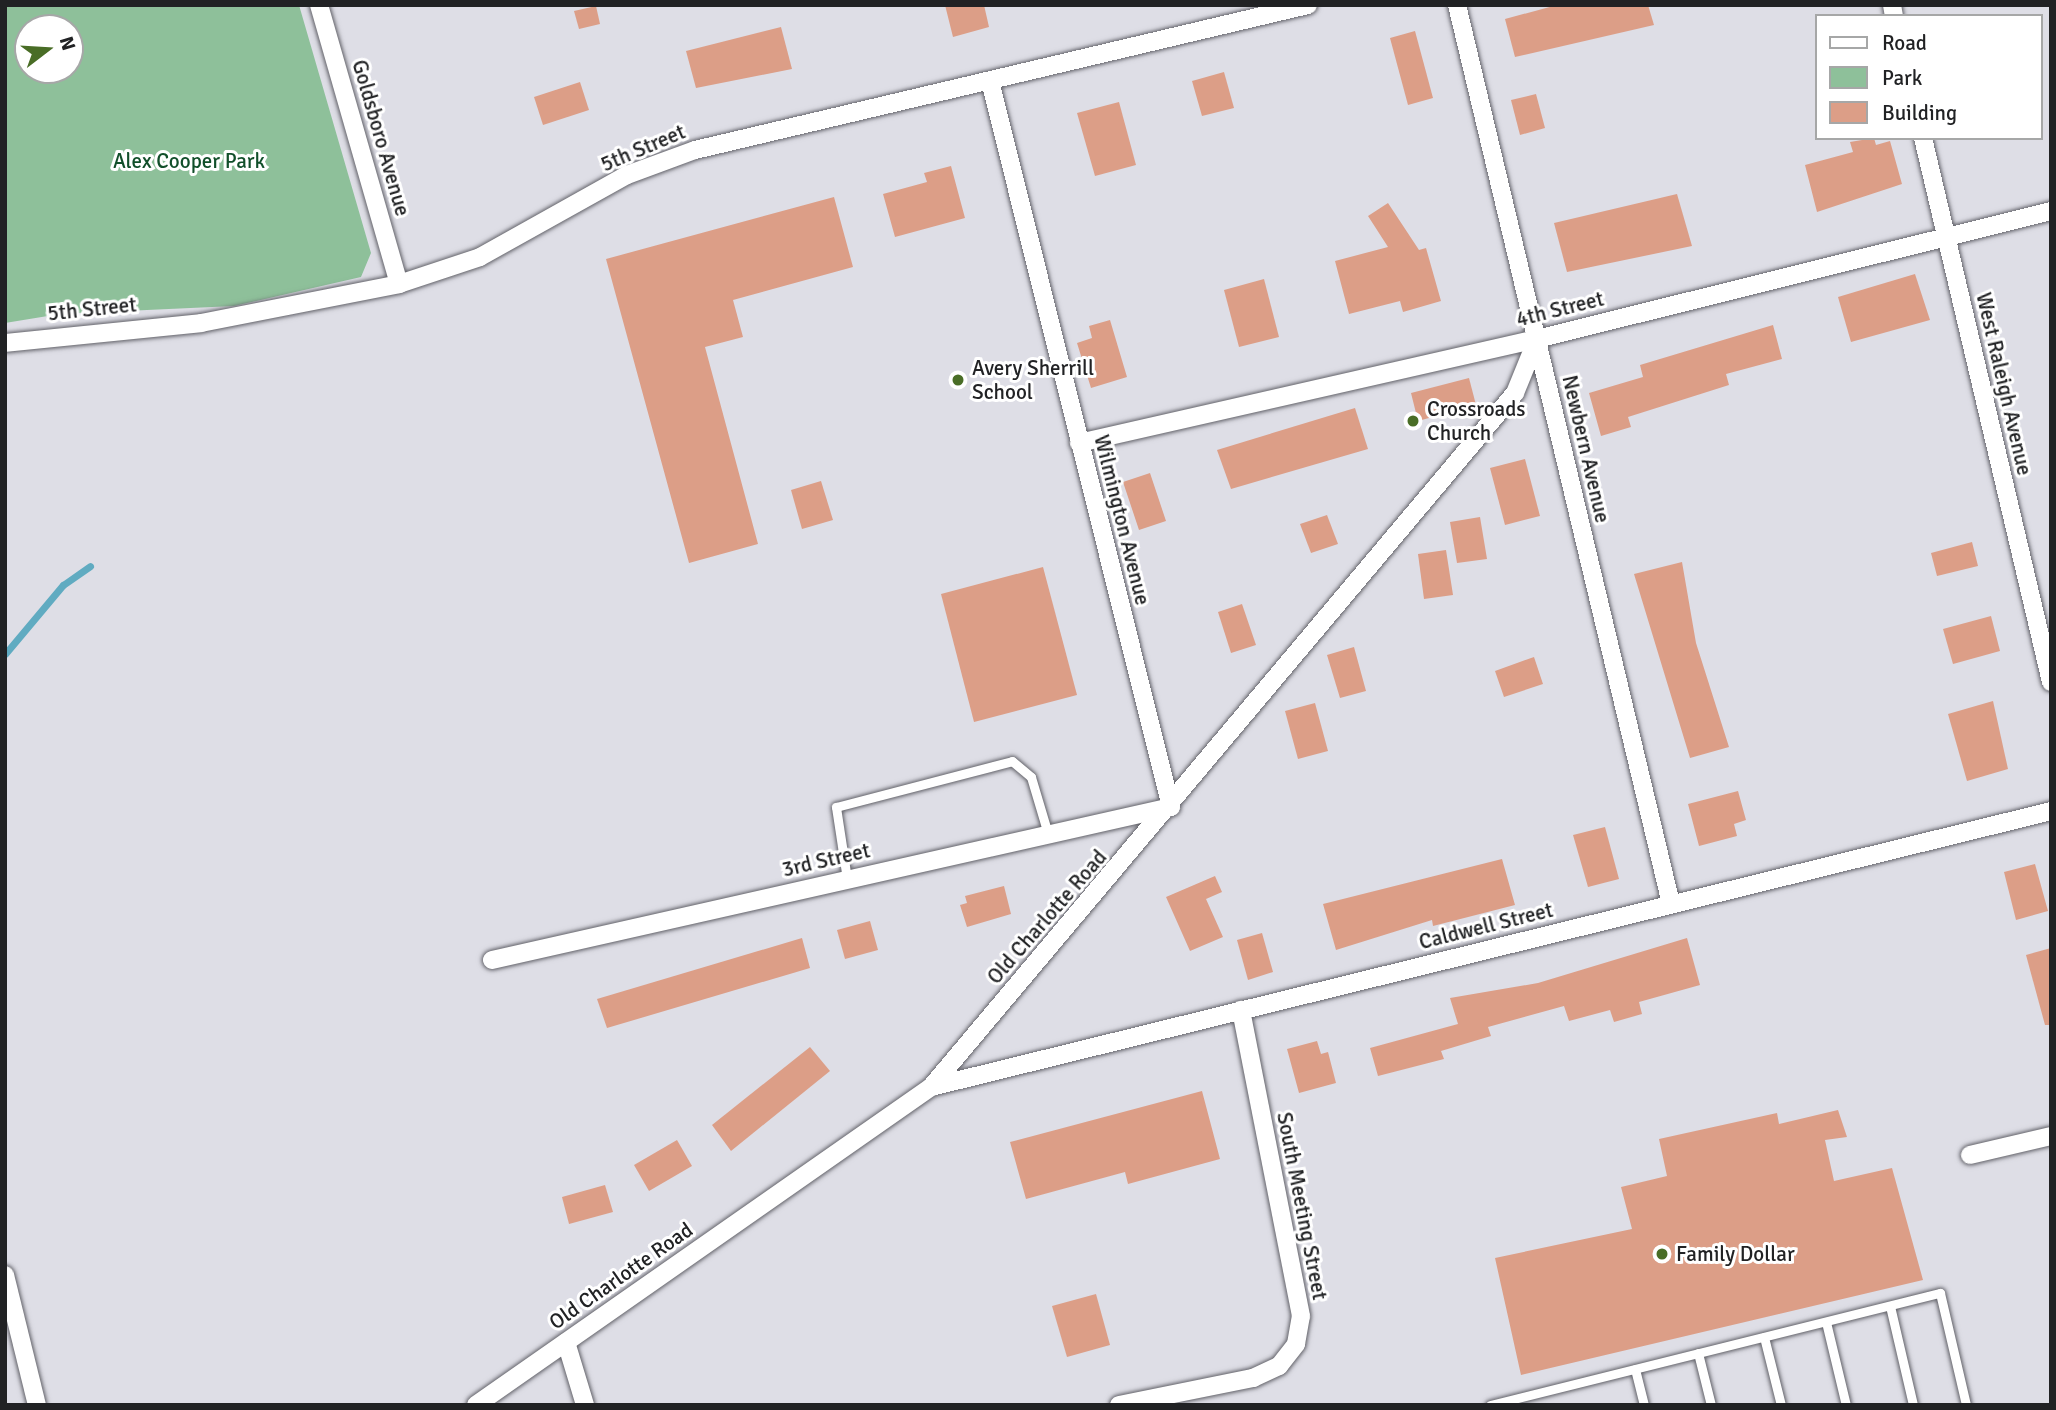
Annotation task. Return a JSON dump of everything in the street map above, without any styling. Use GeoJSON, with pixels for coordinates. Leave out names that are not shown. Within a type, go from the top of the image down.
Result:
{"type":"FeatureCollection","features":[{"type":"Feature","properties":{"kind":"street","name":"Goldsboro Avenue"},"geometry":{"type":"LineString","coordinates":[[319,5],[399,284]]}},
{"type":"Feature","properties":{"kind":"street","name":"5th Street"},"geometry":{"type":"LineString","coordinates":[[5,343],[201,323],[399,284],[480,257],[626,175],[695,150],[1308,5]]}},
{"type":"Feature","properties":{"kind":"street","name":"Newbern Avenue"},"geometry":{"type":"LineString","coordinates":[[1457,5],[1671,904]]}},
{"type":"Feature","properties":{"kind":"street","name":"Wilmington Avenue"},"geometry":{"type":"LineString","coordinates":[[990,81],[1171,807]]}},
{"type":"Feature","properties":{"kind":"street","name":"West Raleigh Avenue"},"geometry":{"type":"LineString","coordinates":[[1923,140],[2051,682]]}},
{"type":"Feature","properties":{"kind":"street","name":"4th Street"},"geometry":{"type":"LineString","coordinates":[[1079,443],[1536,339],[2051,211]]}},
{"type":"Feature","properties":{"kind":"street","name":"Old Charlotte Road"},"geometry":{"type":"LineString","coordinates":[[476,1405],[931,1087],[1171,807],[1515,393],[1536,339]]}},
{"type":"Feature","properties":{"kind":"street","name":"3rd Street"},"geometry":{"type":"LineString","coordinates":[[492,960],[1171,807]]}},
{"type":"Feature","properties":{"kind":"street","name":"Caldwell Street"},"geometry":{"type":"LineString","coordinates":[[931,1087],[2051,811]]}},
{"type":"Feature","properties":{"kind":"street","name":"South Meeting Street"},"geometry":{"type":"LineString","coordinates":[[1119,1405],[1253,1378],[1279,1366],[1296,1344],[1301,1316],[1241,1010]]}},
{"type":"Feature","properties":{"kind":"street"},"geometry":{"type":"LineString","coordinates":[[1970,1155],[2051,1136]]}},
{"type":"Feature","properties":{"kind":"street"},"geometry":{"type":"LineString","coordinates":[[5,1275],[37,1405]]}},
{"type":"Feature","properties":{"kind":"street"},"geometry":{"type":"LineString","coordinates":[[566,1342],[585,1405]]}},
{"type":"Feature","properties":{"kind":"lane"},"geometry":{"type":"LineString","coordinates":[[847,879],[835,807],[1012,761],[1031,777],[1048,834]]}},
{"type":"Feature","properties":{"kind":"lane"},"geometry":{"type":"LineString","coordinates":[[1490,1405],[1940,1293],[1966,1405]]}},
{"type":"Feature","properties":{"kind":"lane"},"geometry":{"type":"LineString","coordinates":[[1890,1306],[1913,1405]]}},
{"type":"Feature","properties":{"kind":"lane"},"geometry":{"type":"LineString","coordinates":[[1826,1322],[1846,1405]]}},
{"type":"Feature","properties":{"kind":"lane"},"geometry":{"type":"LineString","coordinates":[[1764,1337],[1781,1405]]}},
{"type":"Feature","properties":{"kind":"lane"},"geometry":{"type":"LineString","coordinates":[[1698,1353],[1711,1405]]}},
{"type":"Feature","properties":{"kind":"lane"},"geometry":{"type":"LineString","coordinates":[[1635,1369],[1644,1405]]}},
{"type":"Feature","properties":{"kind":"green space","name":"Alex Cooper Park"},"geometry":{"type":"Polygon","coordinates":[[[5,5],[299,5],[371,253],[361,277],[234,306],[60,314],[5,323],[5,5]]]}},
{"type":"Feature","properties":{"kind":"building"},"geometry":{"type":"Polygon","coordinates":[[[945,5],[984,5],[989,27],[953,37],[945,5]]]}},
{"type":"Feature","properties":{"kind":"building"},"geometry":{"type":"Polygon","coordinates":[[[1557,5],[1648,5],[1654,25],[1515,57],[1505,19],[1557,5]]]}},
{"type":"Feature","properties":{"kind":"building"},"geometry":{"type":"Polygon","coordinates":[[[596,6],[600,24],[579,29],[574,11],[596,6]]]}},
{"type":"Feature","properties":{"kind":"building"},"geometry":{"type":"Polygon","coordinates":[[[781,27],[792,69],[696,88],[686,51],[781,27]]]}},
{"type":"Feature","properties":{"kind":"building"},"geometry":{"type":"Polygon","coordinates":[[[1415,31],[1433,98],[1408,105],[1390,38],[1415,31]]]}},
{"type":"Feature","properties":{"kind":"building"},"geometry":{"type":"Polygon","coordinates":[[[1224,72],[1234,108],[1202,116],[1192,81],[1224,72]]]}},
{"type":"Feature","properties":{"kind":"building"},"geometry":{"type":"Polygon","coordinates":[[[580,82],[589,110],[543,125],[534,97],[580,82]]]}},
{"type":"Feature","properties":{"kind":"building"},"geometry":{"type":"Polygon","coordinates":[[[1536,94],[1545,128],[1520,135],[1511,100],[1536,94]]]}},
{"type":"Feature","properties":{"kind":"building"},"geometry":{"type":"Polygon","coordinates":[[[1119,102],[1136,165],[1095,176],[1077,113],[1119,102]]]}},
{"type":"Feature","properties":{"kind":"building"},"geometry":{"type":"Polygon","coordinates":[[[1875,140],[1876,145],[1890,141],[1902,184],[1817,212],[1805,165],[1853,152],[1850,142],[1875,140]]]}},
{"type":"Feature","properties":{"kind":"building"},"geometry":{"type":"Polygon","coordinates":[[[951,166],[965,218],[895,237],[883,194],[927,182],[924,173],[951,166]]]}},
{"type":"Feature","properties":{"kind":"building"},"geometry":{"type":"Polygon","coordinates":[[[1677,194],[1692,246],[1567,272],[1554,223],[1677,194]]]}},
{"type":"Feature","properties":{"kind":"building"},"geometry":{"type":"Polygon","coordinates":[[[834,197],[853,267],[733,300],[743,337],[705,347],[758,544],[689,563],[606,259],[834,197]]]}},
{"type":"Feature","properties":{"kind":"building"},"geometry":{"type":"Polygon","coordinates":[[[1388,203],[1419,250],[1426,248],[1441,301],[1403,312],[1400,301],[1349,314],[1335,261],[1388,247],[1368,216],[1388,203]]]}},
{"type":"Feature","properties":{"kind":"building"},"geometry":{"type":"Polygon","coordinates":[[[1915,274],[1930,320],[1851,342],[1838,297],[1915,274]]]}},
{"type":"Feature","properties":{"kind":"building"},"geometry":{"type":"Polygon","coordinates":[[[1264,279],[1279,337],[1239,347],[1224,290],[1264,279]]]}},
{"type":"Feature","properties":{"kind":"building"},"geometry":{"type":"Polygon","coordinates":[[[1110,320],[1127,377],[1091,388],[1077,343],[1092,338],[1089,326],[1110,320]]]}},
{"type":"Feature","properties":{"kind":"building"},"geometry":{"type":"Polygon","coordinates":[[[1773,325],[1782,359],[1726,374],[1729,385],[1628,417],[1631,427],[1601,436],[1589,393],[1643,377],[1640,365],[1773,325]]]}},
{"type":"Feature","properties":{"kind":"building"},"geometry":{"type":"Polygon","coordinates":[[[1469,378],[1476,405],[1418,421],[1411,393],[1469,378]]]}},
{"type":"Feature","properties":{"kind":"building"},"geometry":{"type":"Polygon","coordinates":[[[1355,408],[1368,449],[1231,489],[1217,450],[1355,408]]]}},
{"type":"Feature","properties":{"kind":"building"},"geometry":{"type":"Polygon","coordinates":[[[1525,459],[1540,516],[1505,525],[1490,468],[1525,459]]]}},
{"type":"Feature","properties":{"kind":"building"},"geometry":{"type":"Polygon","coordinates":[[[1150,473],[1166,521],[1139,530],[1123,482],[1150,473]]]}},
{"type":"Feature","properties":{"kind":"building"},"geometry":{"type":"Polygon","coordinates":[[[821,481],[833,520],[802,529],[791,490],[821,481]]]}},
{"type":"Feature","properties":{"kind":"building"},"geometry":{"type":"Polygon","coordinates":[[[1327,515],[1338,544],[1311,553],[1300,524],[1327,515]]]}},
{"type":"Feature","properties":{"kind":"building"},"geometry":{"type":"Polygon","coordinates":[[[1480,517],[1487,559],[1457,563],[1450,522],[1480,517]]]}},
{"type":"Feature","properties":{"kind":"building"},"geometry":{"type":"Polygon","coordinates":[[[1972,542],[1978,566],[1937,576],[1931,553],[1972,542]]]}},
{"type":"Feature","properties":{"kind":"building"},"geometry":{"type":"Polygon","coordinates":[[[1446,550],[1453,595],[1424,599],[1418,554],[1446,550]]]}},
{"type":"Feature","properties":{"kind":"building"},"geometry":{"type":"Polygon","coordinates":[[[1682,562],[1696,643],[1729,747],[1690,758],[1634,574],[1682,562]]]}},
{"type":"Feature","properties":{"kind":"building"},"geometry":{"type":"Polygon","coordinates":[[[1043,567],[1077,695],[974,722],[941,594],[1043,567]]]}},
{"type":"Feature","properties":{"kind":"building"},"geometry":{"type":"Polygon","coordinates":[[[1242,604],[1256,645],[1231,653],[1218,612],[1242,604]]]}},
{"type":"Feature","properties":{"kind":"building"},"geometry":{"type":"Polygon","coordinates":[[[1991,616],[2000,651],[1953,664],[1943,629],[1991,616]]]}},
{"type":"Feature","properties":{"kind":"building"},"geometry":{"type":"Polygon","coordinates":[[[1354,647],[1366,691],[1340,698],[1327,655],[1354,647]]]}},
{"type":"Feature","properties":{"kind":"building"},"geometry":{"type":"Polygon","coordinates":[[[1534,657],[1543,684],[1504,697],[1495,671],[1534,657]]]}},
{"type":"Feature","properties":{"kind":"building"},"geometry":{"type":"Polygon","coordinates":[[[1993,701],[2008,769],[1967,781],[1948,714],[1993,701]]]}},
{"type":"Feature","properties":{"kind":"building"},"geometry":{"type":"Polygon","coordinates":[[[1315,703],[1328,751],[1298,759],[1285,711],[1315,703]]]}},
{"type":"Feature","properties":{"kind":"building"},"geometry":{"type":"Polygon","coordinates":[[[1738,791],[1746,820],[1734,824],[1737,836],[1699,846],[1688,804],[1738,791]]]}},
{"type":"Feature","properties":{"kind":"building"},"geometry":{"type":"Polygon","coordinates":[[[1605,827],[1619,879],[1588,887],[1573,835],[1605,827]]]}},
{"type":"Feature","properties":{"kind":"building"},"geometry":{"type":"Polygon","coordinates":[[[1502,859],[1515,905],[1433,926],[1432,920],[1336,950],[1323,904],[1502,859]]]}},
{"type":"Feature","properties":{"kind":"building"},"geometry":{"type":"Polygon","coordinates":[[[2035,864],[2048,911],[2016,920],[2004,872],[2035,864]]]}},
{"type":"Feature","properties":{"kind":"building"},"geometry":{"type":"Polygon","coordinates":[[[1215,876],[1222,892],[1206,899],[1223,937],[1190,951],[1166,897],[1215,876]]]}},
{"type":"Feature","properties":{"kind":"building"},"geometry":{"type":"Polygon","coordinates":[[[1004,886],[1011,914],[967,927],[960,905],[967,903],[965,896],[1004,886]]]}},
{"type":"Feature","properties":{"kind":"building"},"geometry":{"type":"Polygon","coordinates":[[[870,921],[878,950],[845,959],[837,930],[870,921]]]}},
{"type":"Feature","properties":{"kind":"building"},"geometry":{"type":"Polygon","coordinates":[[[1262,933],[1273,972],[1248,980],[1237,940],[1262,933]]]}},
{"type":"Feature","properties":{"kind":"building"},"geometry":{"type":"Polygon","coordinates":[[[802,938],[810,968],[607,1028],[597,999],[802,938]]]}},
{"type":"Feature","properties":{"kind":"building"},"geometry":{"type":"Polygon","coordinates":[[[1687,938],[1700,985],[1639,1002],[1642,1014],[1614,1022],[1610,1010],[1569,1021],[1564,1006],[1488,1027],[1491,1036],[1441,1051],[1444,1059],[1378,1076],[1370,1048],[1458,1024],[1450,998],[1538,983],[1687,938]]]}},
{"type":"Feature","properties":{"kind":"building"},"geometry":{"type":"Polygon","coordinates":[[[2051,948],[2051,1025],[2045,1025],[2026,955],[2051,948]]]}},
{"type":"Feature","properties":{"kind":"building"},"geometry":{"type":"Polygon","coordinates":[[[1317,1041],[1321,1054],[1328,1052],[1336,1083],[1299,1093],[1287,1049],[1317,1041]]]}},
{"type":"Feature","properties":{"kind":"building"},"geometry":{"type":"Polygon","coordinates":[[[810,1047],[830,1071],[731,1151],[712,1125],[810,1047]]]}},
{"type":"Feature","properties":{"kind":"building"},"geometry":{"type":"Polygon","coordinates":[[[1202,1091],[1220,1159],[1128,1184],[1125,1172],[1026,1199],[1010,1142],[1202,1091]]]}},
{"type":"Feature","properties":{"kind":"building"},"geometry":{"type":"Polygon","coordinates":[[[1838,1110],[1847,1137],[1825,1140],[1834,1181],[1892,1168],[1923,1280],[1521,1375],[1495,1258],[1632,1229],[1621,1187],[1667,1176],[1659,1139],[1777,1113],[1779,1124],[1838,1110]]]}},
{"type":"Feature","properties":{"kind":"building"},"geometry":{"type":"Polygon","coordinates":[[[677,1140],[692,1166],[649,1191],[634,1165],[677,1140]]]}},
{"type":"Feature","properties":{"kind":"building"},"geometry":{"type":"Polygon","coordinates":[[[605,1185],[613,1212],[569,1224],[562,1197],[605,1185]]]}},
{"type":"Feature","properties":{"kind":"building"},"geometry":{"type":"Polygon","coordinates":[[[1096,1294],[1110,1345],[1067,1357],[1052,1306],[1096,1294]]]}},
{"type":"Feature","properties":{"kind":"waterway"},"geometry":{"type":"LineString","coordinates":[[5,654],[63,585],[90,566]]}},
{"type":"Feature","properties":{"kind":"place","name":"Avery Sherrill School"},"geometry":{"type":"Point","coordinates":[958,380]}},
{"type":"Feature","properties":{"kind":"place","name":"Crossroads Church"},"geometry":{"type":"Point","coordinates":[1413,421]}},
{"type":"Feature","properties":{"kind":"place","name":"Family Dollar"},"geometry":{"type":"Point","coordinates":[1662,1254]}}]}
